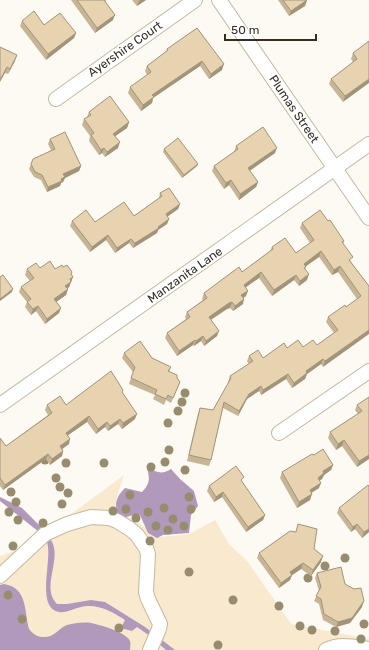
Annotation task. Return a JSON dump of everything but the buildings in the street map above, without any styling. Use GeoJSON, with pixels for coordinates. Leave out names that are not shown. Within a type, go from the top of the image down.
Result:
{"type":"FeatureCollection","features":[{"type":"Feature","properties":{"kind":"street","name":"Ayershire Court"},"geometry":{"type":"LineString","coordinates":[[56,99],[195,0]]}},
{"type":"Feature","properties":{"kind":"street","name":"Plumas Street"},"geometry":{"type":"LineString","coordinates":[[219,0],[369,218]]}},
{"type":"Feature","properties":{"kind":"street","name":"Manzanita Lane"},"geometry":{"type":"LineString","coordinates":[[0,405],[369,144]]}},
{"type":"Feature","properties":{"kind":"street"},"geometry":{"type":"LineString","coordinates":[[279,434],[369,371]]}},
{"type":"Feature","properties":{"kind":"street"},"geometry":{"type":"LineString","coordinates":[[0,576],[45,534],[67,524],[91,517],[109,518],[117,521],[137,535],[146,548],[148,554],[146,592],[160,624],[150,650]]}},
{"type":"Feature","properties":{"kind":"street"},"geometry":{"type":"LineString","coordinates":[[326,650],[332,647],[345,645],[369,649]]}},
{"type":"Feature","properties":{"kind":"shaded area"},"geometry":{"type":"Polygon","coordinates":[[[147,468],[157,472],[168,471],[171,469],[194,491],[198,506],[191,515],[189,533],[163,535],[157,538],[148,533],[140,515],[119,518],[116,509],[117,498],[125,488],[142,492],[149,481],[147,468]]]}},
{"type":"Feature","properties":{"kind":"shaded area"},"geometry":{"type":"Polygon","coordinates":[[[124,475],[116,500],[124,514],[161,537],[189,534],[215,520],[229,544],[248,562],[291,624],[369,639],[369,650],[0,650],[0,556],[18,550],[39,538],[124,475]]]}},
{"type":"Feature","properties":{"kind":"shaded area"},"geometry":{"type":"Polygon","coordinates":[[[0,497],[22,508],[43,529],[39,532],[0,501],[0,497]]]}},
{"type":"Feature","properties":{"kind":"shaded area"},"geometry":{"type":"Polygon","coordinates":[[[51,540],[55,556],[51,590],[52,597],[57,604],[91,600],[105,602],[145,627],[175,650],[166,650],[137,627],[132,631],[121,628],[125,620],[102,608],[84,606],[61,612],[52,609],[48,602],[46,593],[48,560],[47,542],[51,540]]]}},
{"type":"Feature","properties":{"kind":"shaded area"},"geometry":{"type":"Polygon","coordinates":[[[4,584],[12,586],[21,595],[24,601],[29,629],[36,636],[46,637],[53,635],[67,625],[91,623],[107,627],[124,635],[130,641],[130,650],[0,650],[0,585],[4,584]]]}}]}
